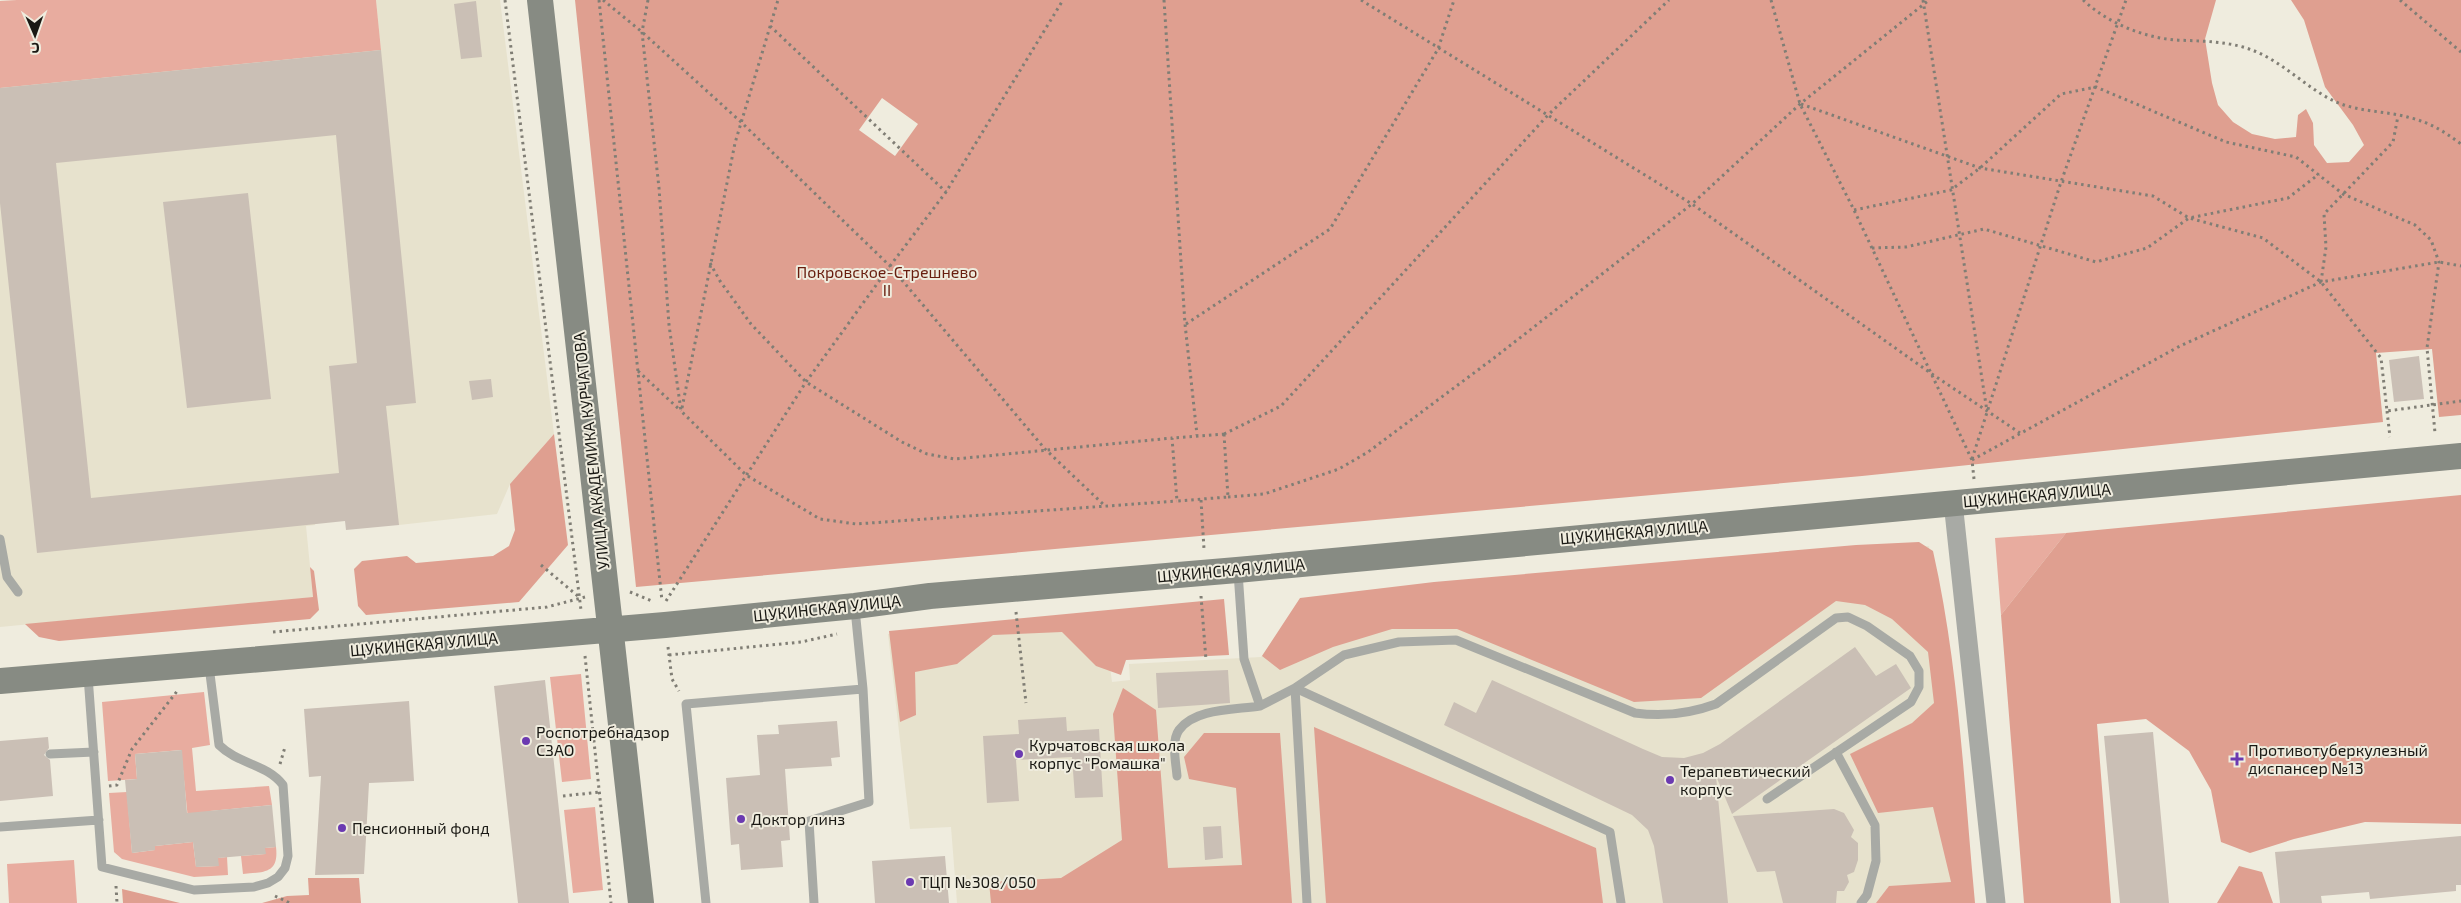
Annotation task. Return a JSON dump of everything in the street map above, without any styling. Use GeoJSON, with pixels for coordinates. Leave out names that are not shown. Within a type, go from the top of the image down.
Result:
{"type":"FeatureCollection","features":[{"type":"Feature","properties":{"kind":"main road","name":"УЛИЦА АКАДЕМИКА КУРЧАТОВА"},"geometry":{"type":"LineString","coordinates":[[540,0],[641,903]]}},
{"type":"Feature","properties":{"kind":"main road","name":"ЩУКИНСКАЯ УЛИЦА"},"geometry":{"type":"LineString","coordinates":[[0,681],[583,631],[855,606],[930,596],[1237,570],[2461,456]]}},
{"type":"Feature","properties":{"kind":"street"},"geometry":{"type":"LineString","coordinates":[[1953,502],[1996,903]]}},
{"type":"Feature","properties":{"kind":"lane"},"geometry":{"type":"LineString","coordinates":[[0,539],[7,577],[18,592]]}},
{"type":"Feature","properties":{"kind":"lane"},"geometry":{"type":"LineString","coordinates":[[1237,570],[1244,659],[1260,706]]}},
{"type":"Feature","properties":{"kind":"lane"},"geometry":{"type":"LineString","coordinates":[[814,903],[809,821],[869,802],[863,689],[855,606]]}},
{"type":"Feature","properties":{"kind":"lane"},"geometry":{"type":"LineString","coordinates":[[1177,776],[1174,751],[1178,731],[1195,716],[1260,706],[1295,688],[1344,655],[1399,642],[1456,640],[1635,713],[1658,716],[1695,712],[1716,704],[1836,618],[1848,617],[1867,626],[1910,656],[1919,671],[1919,687],[1911,702],[1768,799]]}},
{"type":"Feature","properties":{"kind":"lane"},"geometry":{"type":"LineString","coordinates":[[88,674],[102,867],[194,890],[254,887],[278,878],[288,856],[283,785],[276,776],[229,755],[219,745],[209,663]]}},
{"type":"Feature","properties":{"kind":"lane"},"geometry":{"type":"LineString","coordinates":[[1295,688],[1306,903]]}},
{"type":"Feature","properties":{"kind":"lane"},"geometry":{"type":"LineString","coordinates":[[1295,688],[1610,832],[1621,903]]}},
{"type":"Feature","properties":{"kind":"lane"},"geometry":{"type":"LineString","coordinates":[[706,903],[686,704],[863,689]]}},
{"type":"Feature","properties":{"kind":"lane"},"geometry":{"type":"LineString","coordinates":[[50,754],[94,752]]}},
{"type":"Feature","properties":{"kind":"lane"},"geometry":{"type":"LineString","coordinates":[[1836,752],[1875,825],[1876,861],[1867,895],[1861,903]]}},
{"type":"Feature","properties":{"kind":"lane"},"geometry":{"type":"LineString","coordinates":[[0,827],[99,820]]}},
{"type":"Feature","properties":{"kind":"path"},"geometry":{"type":"LineString","coordinates":[[505,0],[580,598],[611,903]]}},
{"type":"Feature","properties":{"kind":"path"},"geometry":{"type":"LineString","coordinates":[[599,0],[663,605]]}},
{"type":"Feature","properties":{"kind":"path"},"geometry":{"type":"LineString","coordinates":[[603,0],[642,32],[742,122],[890,266],[1045,449],[1106,507]]}},
{"type":"Feature","properties":{"kind":"path"},"geometry":{"type":"LineString","coordinates":[[648,0],[642,32],[660,198],[669,325],[681,412]]}},
{"type":"Feature","properties":{"kind":"path"},"geometry":{"type":"LineString","coordinates":[[681,412],[735,143],[778,0]]}},
{"type":"Feature","properties":{"kind":"path"},"geometry":{"type":"LineString","coordinates":[[663,605],[806,382],[946,192],[1063,0]]}},
{"type":"Feature","properties":{"kind":"path"},"geometry":{"type":"LineString","coordinates":[[1164,0],[1186,324],[1197,435]]}},
{"type":"Feature","properties":{"kind":"path"},"geometry":{"type":"LineString","coordinates":[[1361,0],[1692,204],[1932,374],[2020,433]]}},
{"type":"Feature","properties":{"kind":"path"},"geometry":{"type":"LineString","coordinates":[[1186,324],[1330,229],[1438,48],[1454,0]]}},
{"type":"Feature","properties":{"kind":"path"},"geometry":{"type":"LineString","coordinates":[[710,263],[720,281],[751,324],[806,382],[902,442],[927,454],[955,459],[1045,449],[1224,434],[1281,406],[1548,116],[1669,0]]}},
{"type":"Feature","properties":{"kind":"path"},"geometry":{"type":"LineString","coordinates":[[1771,0],[1800,104],[1854,210],[1972,460]]}},
{"type":"Feature","properties":{"kind":"path"},"geometry":{"type":"LineString","coordinates":[[638,370],[746,475],[820,519],[856,524],[1264,494],[1339,469],[1368,452],[1494,358],[1692,204],[1800,104],[1923,2],[1929,0]]}},
{"type":"Feature","properties":{"kind":"path"},"geometry":{"type":"LineString","coordinates":[[2083,0],[2118,24],[2143,34],[2244,47],[2281,64],[2331,100],[2372,112],[2410,117],[2439,127],[2461,144]]}},
{"type":"Feature","properties":{"kind":"path"},"geometry":{"type":"LineString","coordinates":[[1972,460],[2061,182],[2126,0]]}},
{"type":"Feature","properties":{"kind":"path"},"geometry":{"type":"LineString","coordinates":[[2400,0],[2461,52]]}},
{"type":"Feature","properties":{"kind":"path"},"geometry":{"type":"LineString","coordinates":[[1923,2],[1945,157],[1987,412]]}},
{"type":"Feature","properties":{"kind":"path"},"geometry":{"type":"LineString","coordinates":[[770,26],[946,192]]}},
{"type":"Feature","properties":{"kind":"path"},"geometry":{"type":"LineString","coordinates":[[1854,210],[1951,190],[1980,168],[2061,94],[2096,87],[2226,142],[2296,157],[2343,194],[2415,224],[2431,240],[2439,262],[2427,348],[2435,433]]}},
{"type":"Feature","properties":{"kind":"path"},"geometry":{"type":"LineString","coordinates":[[1800,104],[1980,168],[2153,196],[2190,218],[2263,238],[2321,282],[2380,358],[2390,437]]}},
{"type":"Feature","properties":{"kind":"path"},"geometry":{"type":"LineString","coordinates":[[2321,282],[2326,247],[2324,214],[2393,142],[2398,116]]}},
{"type":"Feature","properties":{"kind":"path"},"geometry":{"type":"LineString","coordinates":[[1872,248],[1906,247],[1984,228],[2096,262],[2147,248],[2190,218],[2288,198],[2318,174]]}},
{"type":"Feature","properties":{"kind":"path"},"geometry":{"type":"LineString","coordinates":[[1972,460],[2180,346],[2321,282],[2439,262],[2461,266]]}},
{"type":"Feature","properties":{"kind":"path"},"geometry":{"type":"LineString","coordinates":[[2387,411],[2461,401]]}},
{"type":"Feature","properties":{"kind":"path"},"geometry":{"type":"LineString","coordinates":[[1224,434],[1228,498]]}},
{"type":"Feature","properties":{"kind":"path"},"geometry":{"type":"LineString","coordinates":[[1172,438],[1177,501]]}},
{"type":"Feature","properties":{"kind":"path"},"geometry":{"type":"LineString","coordinates":[[1200,500],[1205,556]]}},
{"type":"Feature","properties":{"kind":"path"},"geometry":{"type":"LineString","coordinates":[[541,565],[580,598]]}},
{"type":"Feature","properties":{"kind":"path"},"geometry":{"type":"LineString","coordinates":[[1200,591],[1206,660]]}},
{"type":"Feature","properties":{"kind":"path"},"geometry":{"type":"LineString","coordinates":[[631,592],[663,605]]}},
{"type":"Feature","properties":{"kind":"path"},"geometry":{"type":"LineString","coordinates":[[263,632],[547,607],[580,598]]}},
{"type":"Feature","properties":{"kind":"path"},"geometry":{"type":"LineString","coordinates":[[1015,607],[1026,703]]}},
{"type":"Feature","properties":{"kind":"path"},"geometry":{"type":"LineString","coordinates":[[669,655],[672,679],[686,704]]}},
{"type":"Feature","properties":{"kind":"path"},"geometry":{"type":"LineString","coordinates":[[96,786],[117,785],[132,749],[179,690]]}},
{"type":"Feature","properties":{"kind":"path"},"geometry":{"type":"LineString","coordinates":[[564,796],[600,792]]}},
{"type":"Feature","properties":{"kind":"shaded area"},"geometry":{"type":"Polygon","coordinates":[[[376,0],[500,0],[554,434],[510,484],[497,514],[399,525],[342,498],[313,501],[315,525],[306,526],[313,597],[0,627],[0,88],[381,50],[376,0]]]}},
{"type":"Feature","properties":{"kind":"shaded area"},"geometry":{"type":"Polygon","coordinates":[[[376,0],[381,50],[0,88],[0,1],[376,0]]]}},
{"type":"Feature","properties":{"kind":"shaded area"},"geometry":{"type":"Polygon","coordinates":[[[2066,533],[2001,615],[1995,538],[2066,533]]]}},
{"type":"Feature","properties":{"kind":"shaded area"},"geometry":{"type":"Polygon","coordinates":[[[1929,546],[1964,903],[957,903],[951,827],[910,829],[888,634],[1103,614],[1112,682],[1130,680],[1129,664],[1261,657],[1301,600],[1929,546]]]}},
{"type":"Feature","properties":{"kind":"shaded area"},"geometry":{"type":"Polygon","coordinates":[[[581,674],[591,779],[562,782],[550,677],[581,674]]]}},
{"type":"Feature","properties":{"kind":"shaded area"},"geometry":{"type":"Polygon","coordinates":[[[204,692],[210,745],[192,748],[196,791],[269,786],[272,805],[210,811],[188,819],[181,750],[135,754],[137,779],[108,781],[102,702],[204,692]]]}},
{"type":"Feature","properties":{"kind":"shaded area"},"geometry":{"type":"Polygon","coordinates":[[[127,792],[132,853],[155,850],[155,846],[193,842],[196,867],[218,866],[218,858],[227,857],[228,875],[194,877],[122,859],[114,852],[109,793],[127,792]]]}},
{"type":"Feature","properties":{"kind":"shaded area"},"geometry":{"type":"Polygon","coordinates":[[[595,807],[603,890],[573,893],[564,810],[595,807]]]}},
{"type":"Feature","properties":{"kind":"shaded area"},"geometry":{"type":"Polygon","coordinates":[[[276,847],[275,862],[269,870],[243,874],[241,856],[265,854],[265,848],[276,847]]]}},
{"type":"Feature","properties":{"kind":"shaded area"},"geometry":{"type":"Polygon","coordinates":[[[74,860],[77,903],[9,903],[7,864],[74,860]]]}},
{"type":"Feature","properties":{"kind":"green space","name":"Покровское-Стрешнево II"},"geometry":{"type":"Polygon","coordinates":[[[575,0],[2216,0],[2205,39],[2212,83],[2218,105],[2233,122],[2252,134],[2275,139],[2296,137],[2298,115],[2306,109],[2313,123],[2314,145],[2327,163],[2349,162],[2364,145],[2353,125],[2325,87],[2304,20],[2291,0],[2461,0],[2461,415],[2439,417],[2432,349],[2376,353],[2383,422],[1862,476],[636,587],[575,0]],[[882,98],[859,130],[895,156],[918,124],[882,98]]]}},
{"type":"Feature","properties":{"kind":"green space"},"geometry":{"type":"Polygon","coordinates":[[[554,434],[568,545],[519,602],[366,615],[358,606],[354,569],[362,561],[407,556],[416,563],[493,556],[509,546],[515,530],[510,484],[554,434]]]}},
{"type":"Feature","properties":{"kind":"green space","name":"Противотуберкулезный диспансер №13"},"geometry":{"type":"Polygon","coordinates":[[[2461,495],[2461,824],[2365,822],[2294,839],[2250,853],[2221,842],[2211,790],[2189,751],[2146,719],[2097,724],[2111,903],[2024,903],[2001,615],[2066,533],[2461,495]]]}},
{"type":"Feature","properties":{"kind":"green space"},"geometry":{"type":"Polygon","coordinates":[[[1919,542],[1933,551],[1949,638],[1960,726],[1975,903],[1876,903],[1889,886],[1951,882],[1933,807],[1878,813],[1850,754],[1912,723],[1934,703],[1928,652],[1892,619],[1865,605],[1836,601],[1701,698],[1634,702],[1457,629],[1392,629],[1333,647],[1280,670],[1262,656],[1300,598],[1434,582],[1856,545],[1919,542]]]}},
{"type":"Feature","properties":{"kind":"green space"},"geometry":{"type":"Polygon","coordinates":[[[310,567],[314,571],[319,610],[310,619],[59,641],[39,637],[25,624],[313,597],[310,567]]]}},
{"type":"Feature","properties":{"kind":"green space"},"geometry":{"type":"Polygon","coordinates":[[[1224,599],[1229,655],[1126,660],[1121,675],[1096,666],[1062,632],[993,635],[957,664],[915,672],[916,715],[900,722],[889,631],[1224,599]]]}},
{"type":"Feature","properties":{"kind":"green space"},"geometry":{"type":"Polygon","coordinates":[[[1123,688],[1156,710],[1168,868],[1242,865],[1236,788],[1189,779],[1184,757],[1204,733],[1280,733],[1292,903],[991,903],[989,882],[1061,878],[1122,840],[1113,714],[1123,688]]]}},
{"type":"Feature","properties":{"kind":"green space"},"geometry":{"type":"Polygon","coordinates":[[[1314,727],[1596,848],[1603,903],[1326,903],[1314,727]]]}},
{"type":"Feature","properties":{"kind":"green space"},"geometry":{"type":"Polygon","coordinates":[[[2239,866],[2262,872],[2273,903],[2217,903],[2239,866]]]}},
{"type":"Feature","properties":{"kind":"green space"},"geometry":{"type":"Polygon","coordinates":[[[308,878],[359,878],[361,903],[262,903],[287,896],[309,895],[308,878]]]}},
{"type":"Feature","properties":{"kind":"green space"},"geometry":{"type":"Polygon","coordinates":[[[122,889],[180,903],[123,903],[122,889]]]}},
{"type":"Feature","properties":{"kind":"building"},"geometry":{"type":"Polygon","coordinates":[[[476,1],[482,57],[461,59],[454,4],[476,1]]]}},
{"type":"Feature","properties":{"kind":"building"},"geometry":{"type":"Polygon","coordinates":[[[381,50],[416,403],[386,406],[399,525],[346,530],[345,521],[37,553],[0,203],[0,88],[381,50]],[[336,135],[56,163],[91,498],[339,473],[329,366],[357,363],[336,135]]]}},
{"type":"Feature","properties":{"kind":"building"},"geometry":{"type":"Polygon","coordinates":[[[248,193],[271,399],[187,408],[163,202],[248,193]]]}},
{"type":"Feature","properties":{"kind":"building"},"geometry":{"type":"Polygon","coordinates":[[[2419,356],[2424,399],[2394,402],[2389,360],[2419,356]]]}},
{"type":"Feature","properties":{"kind":"building"},"geometry":{"type":"Polygon","coordinates":[[[491,379],[493,397],[472,400],[469,381],[491,379]]]}},
{"type":"Feature","properties":{"kind":"building","name":"Терапевтический корпус"},"geometry":{"type":"Polygon","coordinates":[[[1855,647],[1876,676],[1896,664],[1911,688],[1732,814],[1716,776],[1728,903],[1663,903],[1654,846],[1648,830],[1632,815],[1444,725],[1454,702],[1476,713],[1492,680],[1662,757],[1684,758],[1703,753],[1720,744],[1855,647]]]}},
{"type":"Feature","properties":{"kind":"building"},"geometry":{"type":"Polygon","coordinates":[[[1228,670],[1230,703],[1158,708],[1156,673],[1228,670]]]}},
{"type":"Feature","properties":{"kind":"building","name":"Роспотребнадзор СЗАО"},"geometry":{"type":"Polygon","coordinates":[[[545,680],[569,903],[518,903],[494,686],[545,680]]]}},
{"type":"Feature","properties":{"kind":"building","name":"Пенсионный фонд"},"geometry":{"type":"Polygon","coordinates":[[[409,701],[414,781],[369,783],[364,874],[315,875],[321,776],[309,777],[304,709],[409,701]]]}},
{"type":"Feature","properties":{"kind":"building"},"geometry":{"type":"Polygon","coordinates":[[[1066,717],[1067,731],[1099,729],[1103,797],[1075,798],[1072,757],[1016,760],[1019,801],[987,803],[983,736],[1019,734],[1018,720],[1066,717]]]}},
{"type":"Feature","properties":{"kind":"building"},"geometry":{"type":"Polygon","coordinates":[[[837,721],[840,757],[831,758],[832,766],[785,769],[790,840],[781,841],[783,867],[741,870],[739,844],[731,845],[726,778],[760,775],[757,735],[779,734],[778,725],[837,721]]]}},
{"type":"Feature","properties":{"kind":"building"},"geometry":{"type":"Polygon","coordinates":[[[2153,732],[2169,903],[2120,903],[2104,736],[2153,732]]]}},
{"type":"Feature","properties":{"kind":"building"},"geometry":{"type":"Polygon","coordinates":[[[48,737],[49,748],[44,755],[50,760],[53,796],[0,801],[0,741],[48,737]]]}},
{"type":"Feature","properties":{"kind":"building"},"geometry":{"type":"Polygon","coordinates":[[[182,750],[187,813],[272,805],[276,847],[265,848],[266,854],[218,858],[219,866],[196,867],[193,842],[155,846],[155,850],[132,853],[125,780],[137,779],[135,754],[182,750]]]}},
{"type":"Feature","properties":{"kind":"building"},"geometry":{"type":"Polygon","coordinates":[[[1834,809],[1844,813],[1854,830],[1851,837],[1858,843],[1858,860],[1854,872],[1847,875],[1849,882],[1844,891],[1837,891],[1836,903],[1783,903],[1775,871],[1757,872],[1733,816],[1834,809]]]}},
{"type":"Feature","properties":{"kind":"building"},"geometry":{"type":"Polygon","coordinates":[[[1221,826],[1223,858],[1205,860],[1203,827],[1221,826]]]}},
{"type":"Feature","properties":{"kind":"building"},"geometry":{"type":"Polygon","coordinates":[[[2461,836],[2461,885],[2456,885],[2456,891],[2370,899],[2369,892],[2321,896],[2322,903],[2280,903],[2275,852],[2461,836]]]}},
{"type":"Feature","properties":{"kind":"building","name":"ТЦП №308/050"},"geometry":{"type":"Polygon","coordinates":[[[945,856],[949,903],[875,903],[872,861],[945,856]]]}},
{"type":"Feature","properties":{"kind":"place","name":"Роспотребнадзор СЗАО"},"geometry":{"type":"Point","coordinates":[526,741]}},
{"type":"Feature","properties":{"kind":"place","name":"Курчатовская школа корпус \"Ромашка\""},"geometry":{"type":"Point","coordinates":[1019,754]}},
{"type":"Feature","properties":{"kind":"place","name":"Противотуберкулезный диспансер №13"},"geometry":{"type":"Point","coordinates":[2237,759]}},
{"type":"Feature","properties":{"kind":"place","name":"Терапевтический корпус"},"geometry":{"type":"Point","coordinates":[1670,780]}},
{"type":"Feature","properties":{"kind":"place","name":"Доктор линз"},"geometry":{"type":"Point","coordinates":[741,819]}},
{"type":"Feature","properties":{"kind":"place","name":"Пенсионный фонд"},"geometry":{"type":"Point","coordinates":[342,828]}},
{"type":"Feature","properties":{"kind":"place","name":"ТЦП №308/050"},"geometry":{"type":"Point","coordinates":[910,882]}}]}
